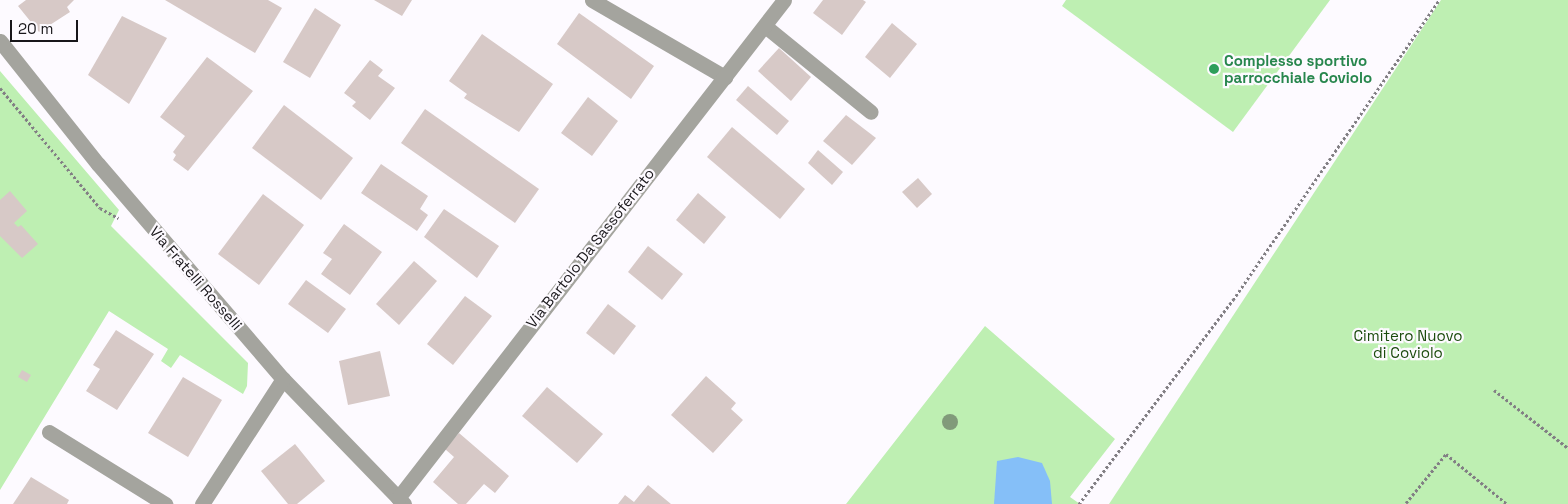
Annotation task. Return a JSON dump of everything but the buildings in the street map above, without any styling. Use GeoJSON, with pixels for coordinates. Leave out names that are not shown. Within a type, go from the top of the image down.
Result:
{"type":"FeatureCollection","features":[{"type":"Feature","properties":{"kind":"street"},"geometry":{"type":"LineString","coordinates":[[592,0],[725,78]]}},
{"type":"Feature","properties":{"kind":"street","name":"Via Bartolo Da Sassoferrato"},"geometry":{"type":"LineString","coordinates":[[401,501],[474,394],[725,78],[784,0]]}},
{"type":"Feature","properties":{"kind":"street"},"geometry":{"type":"LineString","coordinates":[[765,26],[872,112]]}},
{"type":"Feature","properties":{"kind":"street","name":"Via Fratelli Rosselli"},"geometry":{"type":"LineString","coordinates":[[0,42],[98,164],[283,379],[401,501]]}},
{"type":"Feature","properties":{"kind":"street"},"geometry":{"type":"LineString","coordinates":[[202,504],[283,379]]}},
{"type":"Feature","properties":{"kind":"street"},"geometry":{"type":"LineString","coordinates":[[49,432],[165,504]]}},
{"type":"Feature","properties":{"kind":"path"},"geometry":{"type":"LineString","coordinates":[[1079,504],[1233,300],[1439,0]]}},
{"type":"Feature","properties":{"kind":"path"},"geometry":{"type":"LineString","coordinates":[[1494,390],[1568,448]]}},
{"type":"Feature","properties":{"kind":"path"},"geometry":{"type":"LineString","coordinates":[[1406,504],[1446,454],[1507,504]]}},
{"type":"Feature","properties":{"kind":"green space","name":"Complesso sportivo parrocchiale Coviolo"},"geometry":{"type":"Polygon","coordinates":[[[1066,0],[1330,0],[1233,132],[1062,6],[1066,0]]]}},
{"type":"Feature","properties":{"kind":"green space","name":"Cimitero Nuovo di Coviolo"},"geometry":{"type":"Polygon","coordinates":[[[1441,0],[1568,0],[1568,504],[1109,504],[1441,0]]]}},
{"type":"Feature","properties":{"kind":"green space"},"geometry":{"type":"Polygon","coordinates":[[[0,71],[119,210],[111,226],[248,363],[247,386],[243,394],[180,355],[171,368],[161,361],[168,349],[109,311],[0,490],[0,71]]]}},
{"type":"Feature","properties":{"kind":"green space"},"geometry":{"type":"Polygon","coordinates":[[[985,326],[1115,439],[1070,497],[1080,504],[846,504],[985,326]]]}},
{"type":"Feature","properties":{"kind":"water"},"geometry":{"type":"Polygon","coordinates":[[[1018,457],[1042,463],[1050,481],[1052,504],[994,504],[997,461],[1018,457]]]}},
{"type":"Feature","properties":{"kind":"place","name":"Complesso sportivo parrocchiale Coviolo"},"geometry":{"type":"Point","coordinates":[1214,69]}}]}
